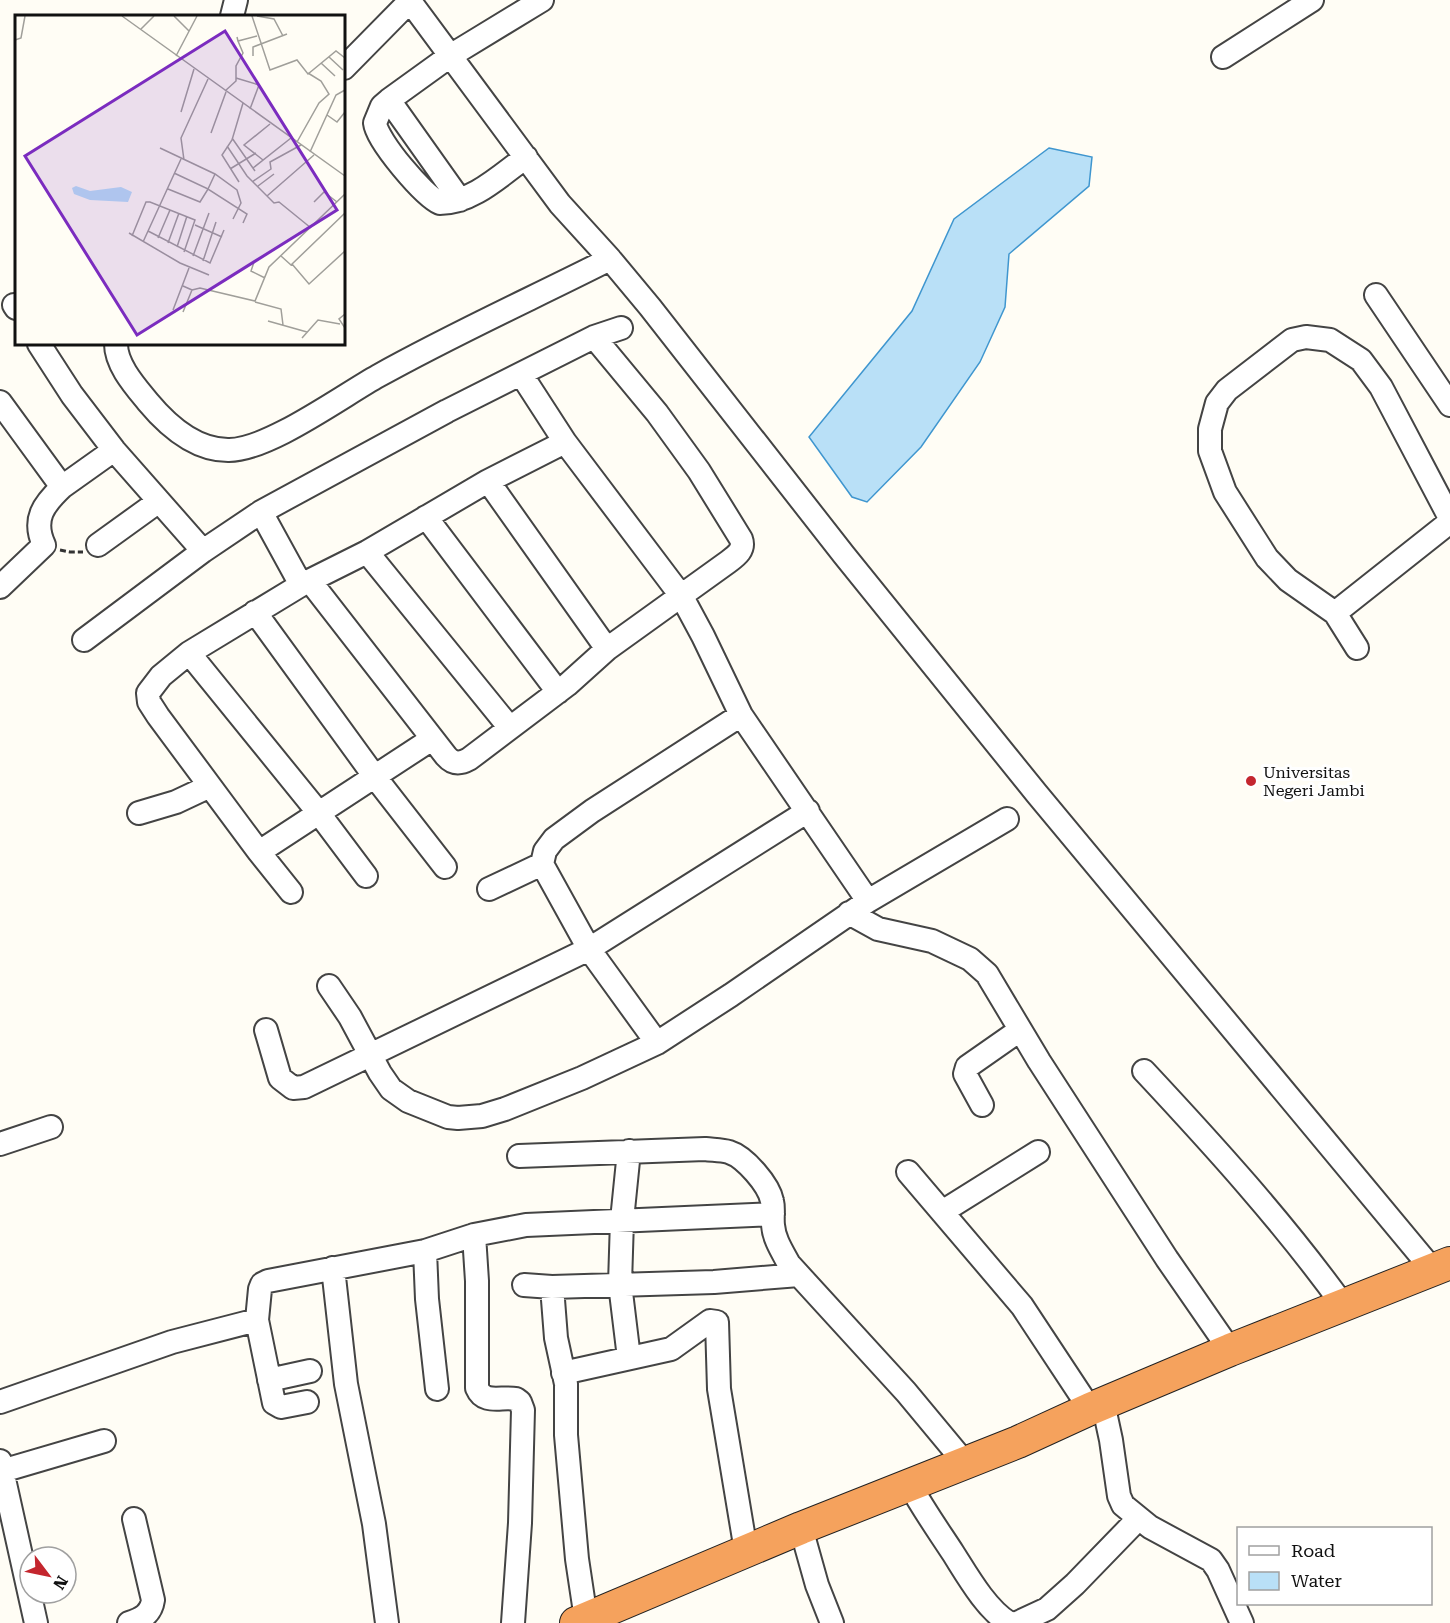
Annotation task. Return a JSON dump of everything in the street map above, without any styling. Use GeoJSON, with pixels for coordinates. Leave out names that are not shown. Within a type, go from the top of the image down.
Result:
{"type":"FeatureCollection","features":[{"type":"Feature","properties":{"kind":"highway"},"geometry":{"type":"LineString","coordinates":[[581,1621],[801,1528],[966,1463],[1230,1350],[1441,1266]]}},
{"type":"Feature","properties":{"kind":"street"},"geometry":{"type":"LineString","coordinates":[[232,15],[236,0]]}},
{"type":"Feature","properties":{"kind":"street"},"geometry":{"type":"LineString","coordinates":[[345,67],[410,0],[560,204],[610,259],[1037,794],[1441,1266]]}},
{"type":"Feature","properties":{"kind":"street"},"geometry":{"type":"LineString","coordinates":[[526,158],[477,192],[460,200],[445,203],[435,201],[390,153],[379,136],[375,123],[378,112],[389,100],[450,56],[542,0]]}},
{"type":"Feature","properties":{"kind":"street"},"geometry":{"type":"LineString","coordinates":[[1222,57],[1312,0]]}},
{"type":"Feature","properties":{"kind":"street"},"geometry":{"type":"LineString","coordinates":[[389,100],[460,200]]}},
{"type":"Feature","properties":{"kind":"street"},"geometry":{"type":"LineString","coordinates":[[116,345],[123,368],[167,423],[183,435],[204,445],[216,449],[237,449],[274,436],[378,375],[610,259]]}},
{"type":"Feature","properties":{"kind":"street"},"geometry":{"type":"LineString","coordinates":[[1376,295],[1450,405]]}},
{"type":"Feature","properties":{"kind":"street"},"geometry":{"type":"LineString","coordinates":[[84,640],[203,551],[261,512],[447,411],[594,337],[621,328]]}},
{"type":"Feature","properties":{"kind":"street"},"geometry":{"type":"LineString","coordinates":[[261,512],[305,583],[448,759],[460,763],[469,759],[558,692],[608,648],[736,556],[742,547],[742,542],[699,471],[657,413],[594,337]]}},
{"type":"Feature","properties":{"kind":"street"},"geometry":{"type":"LineString","coordinates":[[1357,648],[1335,613],[1288,580],[1267,558],[1224,492],[1210,451],[1210,429],[1217,403],[1227,390],[1292,340],[1306,337],[1330,340],[1361,360],[1381,387],[1450,518]]}},
{"type":"Feature","properties":{"kind":"street"},"geometry":{"type":"LineString","coordinates":[[40,345],[72,395],[114,450],[203,551]]}},
{"type":"Feature","properties":{"kind":"street"},"geometry":{"type":"LineString","coordinates":[[521,375],[565,442],[682,597],[741,716],[868,901]]}},
{"type":"Feature","properties":{"kind":"street"},"geometry":{"type":"LineString","coordinates":[[0,402],[62,487]]}},
{"type":"Feature","properties":{"kind":"street"},"geometry":{"type":"LineString","coordinates":[[291,892],[158,716],[148,699],[148,693],[156,681],[189,653],[255,612],[565,442]]}},
{"type":"Feature","properties":{"kind":"street"},"geometry":{"type":"LineString","coordinates":[[0,587],[44,544],[38,524],[40,513],[47,502],[62,487],[114,450]]}},
{"type":"Feature","properties":{"kind":"street"},"geometry":{"type":"LineString","coordinates":[[489,482],[608,648]]}},
{"type":"Feature","properties":{"kind":"street"},"geometry":{"type":"LineString","coordinates":[[98,545],[159,501]]}},
{"type":"Feature","properties":{"kind":"street"},"geometry":{"type":"LineString","coordinates":[[426,518],[558,692]]}},
{"type":"Feature","properties":{"kind":"street"},"geometry":{"type":"LineString","coordinates":[[1335,613],[1450,522]]}},
{"type":"Feature","properties":{"kind":"street"},"geometry":{"type":"LineString","coordinates":[[367,552],[510,728]]}},
{"type":"Feature","properties":{"kind":"street"},"geometry":{"type":"LineString","coordinates":[[255,612],[375,777],[445,867]]}},
{"type":"Feature","properties":{"kind":"street"},"geometry":{"type":"LineString","coordinates":[[189,653],[318,812],[366,876]]}},
{"type":"Feature","properties":{"kind":"street"},"geometry":{"type":"LineString","coordinates":[[657,1042],[589,950],[542,864],[545,850],[554,839],[592,811],[741,716]]}},
{"type":"Feature","properties":{"kind":"street"},"geometry":{"type":"LineString","coordinates":[[259,852],[432,739]]}},
{"type":"Feature","properties":{"kind":"street"},"geometry":{"type":"LineString","coordinates":[[139,813],[176,802],[210,786]]}},
{"type":"Feature","properties":{"kind":"street"},"geometry":{"type":"LineString","coordinates":[[266,1030],[280,1078],[293,1088],[312,1084],[589,950],[808,811]]}},
{"type":"Feature","properties":{"kind":"street"},"geometry":{"type":"LineString","coordinates":[[329,986],[350,1017],[387,1084],[398,1095],[435,1112],[458,1118],[482,1116],[582,1078],[657,1042],[731,995],[849,913],[1007,819]]}},
{"type":"Feature","properties":{"kind":"street"},"geometry":{"type":"LineString","coordinates":[[489,889],[542,864]]}},
{"type":"Feature","properties":{"kind":"street"},"geometry":{"type":"LineString","coordinates":[[849,913],[878,929],[932,941],[976,963],[987,974],[1020,1030],[1167,1259],[1230,1350]]}},
{"type":"Feature","properties":{"kind":"street"},"geometry":{"type":"LineString","coordinates":[[982,1106],[965,1074],[967,1067],[1020,1030]]}},
{"type":"Feature","properties":{"kind":"street"},"geometry":{"type":"LineString","coordinates":[[1144,1071],[1257,1195],[1316,1267],[1343,1305]]}},
{"type":"Feature","properties":{"kind":"street"},"geometry":{"type":"LineString","coordinates":[[0,1144],[51,1127]]}},
{"type":"Feature","properties":{"kind":"street"},"geometry":{"type":"LineString","coordinates":[[519,1156],[705,1149],[728,1152],[748,1164],[772,1199],[776,1240],[789,1264],[890,1374],[966,1463]]}},
{"type":"Feature","properties":{"kind":"street"},"geometry":{"type":"LineString","coordinates":[[629,1151],[622,1220],[620,1284],[629,1358]]}},
{"type":"Feature","properties":{"kind":"street"},"geometry":{"type":"LineString","coordinates":[[942,1212],[1038,1152]]}},
{"type":"Feature","properties":{"kind":"street"},"geometry":{"type":"LineString","coordinates":[[908,1172],[1022,1306],[1059,1359],[1097,1406],[1112,1440],[1121,1501],[1138,1519],[1150,1527],[1211,1560],[1218,1570],[1242,1623]]}},
{"type":"Feature","properties":{"kind":"street"},"geometry":{"type":"LineString","coordinates":[[307,1402],[281,1407],[274,1403],[257,1320],[260,1289],[264,1283],[425,1251],[474,1235],[526,1225],[773,1214]]}},
{"type":"Feature","properties":{"kind":"street"},"geometry":{"type":"LineString","coordinates":[[474,1235],[477,1281],[477,1388],[484,1398],[516,1399],[523,1410],[520,1523],[513,1623]]}},
{"type":"Feature","properties":{"kind":"street"},"geometry":{"type":"LineString","coordinates":[[425,1251],[428,1310],[437,1389]]}},
{"type":"Feature","properties":{"kind":"street"},"geometry":{"type":"LineString","coordinates":[[333,1268],[346,1384],[374,1524],[387,1623]]}},
{"type":"Feature","properties":{"kind":"street"},"geometry":{"type":"LineString","coordinates":[[524,1285],[552,1287],[714,1282],[799,1275]]}},
{"type":"Feature","properties":{"kind":"street"},"geometry":{"type":"LineString","coordinates":[[552,1287],[556,1338],[566,1384],[566,1435],[581,1621]]}},
{"type":"Feature","properties":{"kind":"street"},"geometry":{"type":"LineString","coordinates":[[0,1402],[172,1342],[257,1320]]}},
{"type":"Feature","properties":{"kind":"street"},"geometry":{"type":"LineString","coordinates":[[563,1373],[671,1349],[710,1321],[717,1322],[719,1389],[746,1551]]}},
{"type":"Feature","properties":{"kind":"street"},"geometry":{"type":"LineString","coordinates":[[269,1380],[310,1371]]}},
{"type":"Feature","properties":{"kind":"street"},"geometry":{"type":"LineString","coordinates":[[36,1623],[1,1466],[104,1442]]}},
{"type":"Feature","properties":{"kind":"street"},"geometry":{"type":"LineString","coordinates":[[910,1485],[926,1516],[968,1575],[994,1610],[1009,1623]]}},
{"type":"Feature","properties":{"kind":"street"},"geometry":{"type":"LineString","coordinates":[[129,1623],[145,1616],[153,1600],[134,1519]]}},
{"type":"Feature","properties":{"kind":"street"},"geometry":{"type":"LineString","coordinates":[[1017,1623],[1047,1609],[1075,1584],[1138,1519]]}},
{"type":"Feature","properties":{"kind":"street"},"geometry":{"type":"LineString","coordinates":[[801,1528],[832,1623]]}},
{"type":"Feature","properties":{"kind":"path"},"geometry":{"type":"LineString","coordinates":[[44,544],[77,553],[98,545]]}},
{"type":"Feature","properties":{"kind":"water"},"geometry":{"type":"Polygon","coordinates":[[[1049,148],[1092,157],[1089,186],[1009,254],[1005,307],[980,362],[921,447],[867,502],[852,497],[809,437],[912,311],[954,219],[1049,148]]]}},
{"type":"Feature","properties":{"kind":"place","name":"Universitas Negeri Jambi"},"geometry":{"type":"Point","coordinates":[1251,781]}}]}
